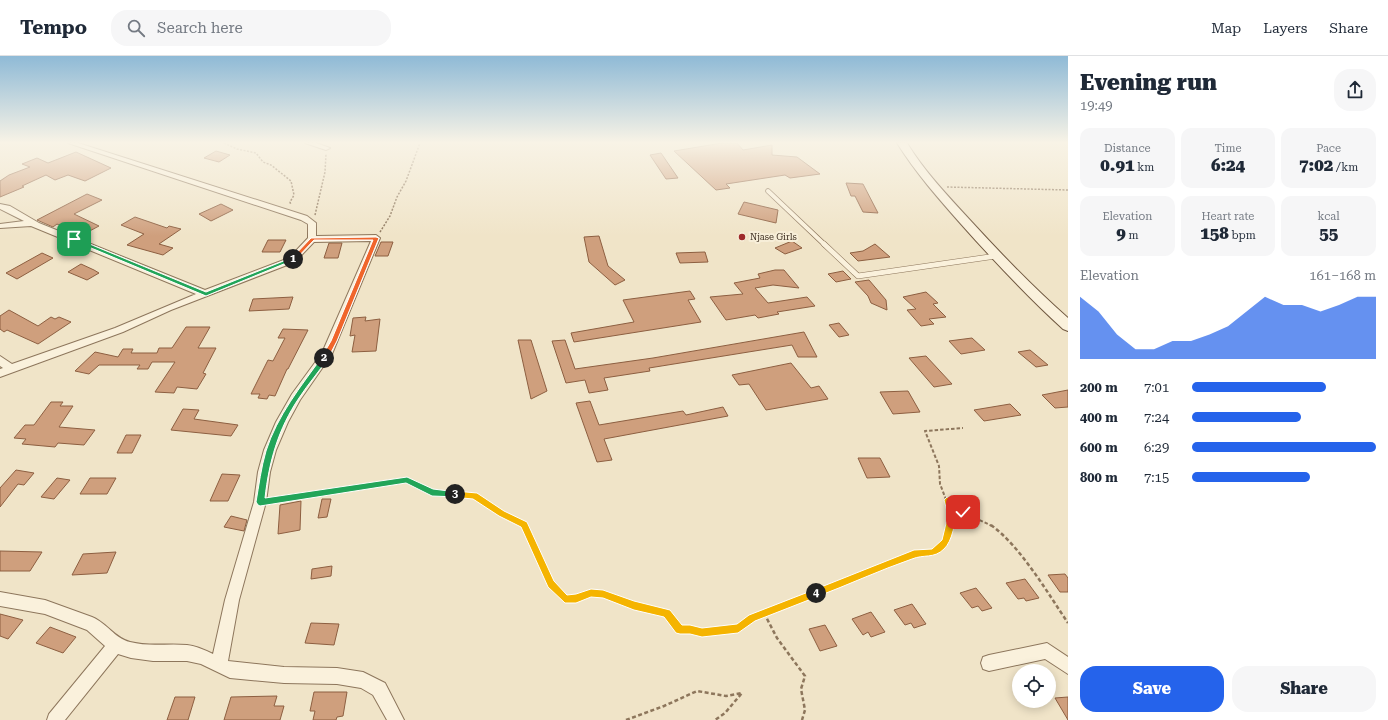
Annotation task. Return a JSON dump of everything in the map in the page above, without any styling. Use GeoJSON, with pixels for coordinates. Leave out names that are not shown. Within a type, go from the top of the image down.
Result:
{"type":"FeatureCollection","features":[{"type":"Feature","properties":{"kind":"main road"},"geometry":{"type":"LineString","coordinates":[[924,174],[1016,278],[1068,326]]}},
{"type":"Feature","properties":{"kind":"street"},"geometry":{"type":"LineString","coordinates":[[0,373],[119,330],[168,308],[292,260],[312,239],[312,223],[304,218],[168,174]]}},
{"type":"Feature","properties":{"kind":"street"},"geometry":{"type":"LineString","coordinates":[[0,206],[8,208],[32,223],[206,294]]}},
{"type":"Feature","properties":{"kind":"street"},"geometry":{"type":"LineString","coordinates":[[0,226],[32,223]]}},
{"type":"Feature","properties":{"kind":"street"},"geometry":{"type":"LineString","coordinates":[[220,665],[232,600],[260,502],[264,472],[270,450],[296,397],[327,354],[376,238],[312,239]]}},
{"type":"Feature","properties":{"kind":"street"},"geometry":{"type":"LineString","coordinates":[[0,360],[11,369]]}},
{"type":"Feature","properties":{"kind":"street"},"geometry":{"type":"LineString","coordinates":[[0,599],[45,607],[92,624],[115,645],[131,650],[154,653],[187,653],[202,656],[230,670],[284,675],[337,676],[363,680],[379,689],[396,720]]}},
{"type":"Feature","properties":{"kind":"street"},"geometry":{"type":"LineString","coordinates":[[55,720],[115,645]]}},
{"type":"Feature","properties":{"kind":"street"},"geometry":{"type":"LineString","coordinates":[[989,663],[1047,652],[1068,666]]}},
{"type":"Feature","properties":{"kind":"lane"},"geometry":{"type":"LineString","coordinates":[[768,191],[858,276],[996,256]]}},
{"type":"Feature","properties":{"kind":"path"},"geometry":{"type":"LineString","coordinates":[[282,174],[291,182],[294,195],[290,202],[291,209],[296,215]]}},
{"type":"Feature","properties":{"kind":"path"},"geometry":{"type":"LineString","coordinates":[[313,226],[325,174]]}},
{"type":"Feature","properties":{"kind":"path"},"geometry":{"type":"LineString","coordinates":[[376,238],[390,216],[397,197],[409,174]]}},
{"type":"Feature","properties":{"kind":"path"},"geometry":{"type":"LineString","coordinates":[[930,182],[948,187],[1068,190]]}},
{"type":"Feature","properties":{"kind":"path"},"geometry":{"type":"LineString","coordinates":[[260,502],[407,480],[432,493],[474,496],[502,514],[524,525],[551,584],[565,599],[576,598],[591,593],[603,594],[634,605],[667,613],[680,630],[690,629],[702,632],[738,628],[752,618],[764,613],[914,554],[933,552],[942,546],[945,541],[952,515],[940,484],[939,466],[925,431],[963,428]]}},
{"type":"Feature","properties":{"kind":"path"},"geometry":{"type":"LineString","coordinates":[[947,500],[963,512],[990,525],[1008,539],[1039,580],[1068,624]]}},
{"type":"Feature","properties":{"kind":"path"},"geometry":{"type":"LineString","coordinates":[[764,613],[777,640],[796,661],[806,676],[801,689],[805,710],[802,720]]}},
{"type":"Feature","properties":{"kind":"path"},"geometry":{"type":"LineString","coordinates":[[626,720],[664,706],[697,691],[726,696],[742,693],[725,713],[715,720]]}},
{"type":"Feature","properties":{"kind":"building"},"geometry":{"type":"Polygon","coordinates":[[[99,174],[85,181],[68,175],[55,180],[46,175],[22,186],[24,187],[0,197],[0,181],[9,175],[99,174]]]}},
{"type":"Feature","properties":{"kind":"building"},"geometry":{"type":"Polygon","coordinates":[[[663,174],[675,174],[678,178],[666,179],[663,174]]]}},
{"type":"Feature","properties":{"kind":"building"},"geometry":{"type":"Polygon","coordinates":[[[699,174],[820,174],[790,178],[785,175],[726,184],[730,188],[716,190],[699,174]]]}},
{"type":"Feature","properties":{"kind":"building"},"geometry":{"type":"Polygon","coordinates":[[[846,183],[863,184],[878,213],[863,212],[855,196],[851,196],[846,183]]]}},
{"type":"Feature","properties":{"kind":"building"},"geometry":{"type":"Polygon","coordinates":[[[87,194],[102,200],[74,214],[99,226],[84,234],[74,229],[70,231],[57,224],[53,227],[37,220],[87,194]]]}},
{"type":"Feature","properties":{"kind":"building"},"geometry":{"type":"Polygon","coordinates":[[[744,202],[778,210],[776,223],[738,214],[744,202]]]}},
{"type":"Feature","properties":{"kind":"building"},"geometry":{"type":"Polygon","coordinates":[[[221,204],[233,210],[211,221],[199,214],[221,204]]]}},
{"type":"Feature","properties":{"kind":"building"},"geometry":{"type":"Polygon","coordinates":[[[135,217],[167,228],[169,226],[181,229],[159,244],[173,248],[163,255],[127,245],[144,234],[121,225],[135,217]]]}},
{"type":"Feature","properties":{"kind":"building"},"geometry":{"type":"Polygon","coordinates":[[[599,236],[608,266],[625,280],[615,285],[589,262],[584,237],[599,236]]]}},
{"type":"Feature","properties":{"kind":"building"},"geometry":{"type":"Polygon","coordinates":[[[268,240],[286,240],[280,252],[262,252],[268,240]]]}},
{"type":"Feature","properties":{"kind":"building"},"geometry":{"type":"Polygon","coordinates":[[[792,241],[802,248],[785,254],[775,248],[792,241]]]}},
{"type":"Feature","properties":{"kind":"building"},"geometry":{"type":"Polygon","coordinates":[[[381,242],[393,242],[388,256],[375,256],[381,242]]]}},
{"type":"Feature","properties":{"kind":"building"},"geometry":{"type":"Polygon","coordinates":[[[329,243],[342,243],[338,258],[324,258],[329,243]]]}},
{"type":"Feature","properties":{"kind":"building"},"geometry":{"type":"Polygon","coordinates":[[[875,244],[890,257],[858,261],[850,253],[863,251],[875,244]]]}},
{"type":"Feature","properties":{"kind":"building"},"geometry":{"type":"Polygon","coordinates":[[[705,252],[708,262],[680,263],[676,253],[705,252]]]}},
{"type":"Feature","properties":{"kind":"building"},"geometry":{"type":"Polygon","coordinates":[[[42,253],[53,258],[17,279],[6,273],[42,253]]]}},
{"type":"Feature","properties":{"kind":"building"},"geometry":{"type":"Polygon","coordinates":[[[81,264],[99,273],[87,280],[68,272],[81,264]]]}},
{"type":"Feature","properties":{"kind":"building"},"geometry":{"type":"Polygon","coordinates":[[[775,270],[784,270],[799,288],[773,285],[755,288],[768,303],[807,297],[815,306],[777,312],[779,314],[758,318],[755,315],[726,320],[710,297],[743,294],[734,283],[760,278],[758,274],[775,270]]]}},
{"type":"Feature","properties":{"kind":"building"},"geometry":{"type":"Polygon","coordinates":[[[843,271],[851,279],[836,282],[828,274],[843,271]]]}},
{"type":"Feature","properties":{"kind":"building"},"geometry":{"type":"Polygon","coordinates":[[[869,280],[886,300],[887,310],[871,303],[868,296],[855,282],[869,280]]]}},
{"type":"Feature","properties":{"kind":"building"},"geometry":{"type":"Polygon","coordinates":[[[690,291],[695,299],[688,300],[701,322],[574,342],[571,333],[634,322],[623,300],[690,291]]]}},
{"type":"Feature","properties":{"kind":"building"},"geometry":{"type":"Polygon","coordinates":[[[926,292],[938,303],[933,304],[946,317],[929,319],[934,324],[921,326],[907,310],[916,309],[903,297],[926,292]]]}},
{"type":"Feature","properties":{"kind":"building"},"geometry":{"type":"Polygon","coordinates":[[[293,297],[289,309],[249,311],[253,299],[293,297]]]}},
{"type":"Feature","properties":{"kind":"building"},"geometry":{"type":"Polygon","coordinates":[[[9,310],[38,326],[51,317],[55,319],[59,317],[71,322],[38,344],[7,330],[4,332],[0,329],[0,316],[9,310]]]}},
{"type":"Feature","properties":{"kind":"building"},"geometry":{"type":"Polygon","coordinates":[[[366,317],[365,321],[380,319],[376,351],[352,352],[355,335],[350,336],[353,318],[366,317]]]}},
{"type":"Feature","properties":{"kind":"building"},"geometry":{"type":"Polygon","coordinates":[[[839,323],[849,335],[839,337],[829,325],[839,323]]]}},
{"type":"Feature","properties":{"kind":"building"},"geometry":{"type":"Polygon","coordinates":[[[186,327],[210,327],[198,348],[216,348],[203,373],[206,374],[197,389],[177,387],[174,393],[155,392],[175,362],[152,362],[148,369],[137,369],[140,365],[99,365],[89,374],[75,371],[95,352],[118,357],[123,349],[133,349],[131,353],[157,353],[159,348],[172,348],[186,327]]]}},
{"type":"Feature","properties":{"kind":"building"},"geometry":{"type":"Polygon","coordinates":[[[283,329],[308,330],[287,369],[275,396],[269,395],[267,399],[258,398],[260,394],[251,394],[268,360],[273,361],[285,338],[278,338],[283,329]]]}},
{"type":"Feature","properties":{"kind":"building"},"geometry":{"type":"Polygon","coordinates":[[[804,332],[817,357],[798,357],[792,345],[649,368],[650,371],[604,378],[608,390],[589,393],[585,380],[566,383],[552,341],[565,340],[575,369],[653,358],[804,332]]]}},
{"type":"Feature","properties":{"kind":"building"},"geometry":{"type":"Polygon","coordinates":[[[972,338],[985,350],[961,354],[949,341],[972,338]]]}},
{"type":"Feature","properties":{"kind":"building"},"geometry":{"type":"Polygon","coordinates":[[[518,340],[531,340],[547,391],[531,399],[518,340]]]}},
{"type":"Feature","properties":{"kind":"building"},"geometry":{"type":"Polygon","coordinates":[[[1030,350],[1048,365],[1036,367],[1018,352],[1030,350]]]}},
{"type":"Feature","properties":{"kind":"building"},"geometry":{"type":"Polygon","coordinates":[[[926,356],[952,384],[934,387],[909,358],[926,356]]]}},
{"type":"Feature","properties":{"kind":"building"},"geometry":{"type":"Polygon","coordinates":[[[791,363],[811,388],[819,386],[828,399],[766,410],[749,384],[739,385],[732,375],[791,363]]]}},
{"type":"Feature","properties":{"kind":"building"},"geometry":{"type":"Polygon","coordinates":[[[1068,390],[1068,407],[1055,408],[1042,395],[1068,390]]]}},
{"type":"Feature","properties":{"kind":"building"},"geometry":{"type":"Polygon","coordinates":[[[908,391],[920,412],[893,414],[880,392],[908,391]]]}},
{"type":"Feature","properties":{"kind":"building"},"geometry":{"type":"Polygon","coordinates":[[[590,401],[599,425],[683,411],[686,415],[723,407],[728,416],[604,439],[612,460],[597,462],[576,403],[590,401]]]}},
{"type":"Feature","properties":{"kind":"building"},"geometry":{"type":"Polygon","coordinates":[[[51,402],[63,402],[60,406],[73,406],[59,427],[95,430],[84,445],[58,443],[55,447],[22,444],[26,439],[14,438],[25,425],[34,425],[51,402]]]}},
{"type":"Feature","properties":{"kind":"building"},"geometry":{"type":"Polygon","coordinates":[[[1010,404],[1021,415],[984,421],[974,410],[1010,404]]]}},
{"type":"Feature","properties":{"kind":"building"},"geometry":{"type":"Polygon","coordinates":[[[183,409],[199,410],[194,419],[238,425],[231,436],[171,430],[183,409]]]}},
{"type":"Feature","properties":{"kind":"building"},"geometry":{"type":"Polygon","coordinates":[[[126,435],[141,435],[132,453],[117,453],[126,435]]]}},
{"type":"Feature","properties":{"kind":"building"},"geometry":{"type":"Polygon","coordinates":[[[858,458],[880,458],[890,477],[867,478],[858,458]]]}},
{"type":"Feature","properties":{"kind":"building"},"geometry":{"type":"Polygon","coordinates":[[[16,470],[34,473],[24,485],[18,484],[0,507],[0,488],[16,470]]]}},
{"type":"Feature","properties":{"kind":"building"},"geometry":{"type":"Polygon","coordinates":[[[222,474],[240,475],[228,501],[210,501],[222,474]]]}},
{"type":"Feature","properties":{"kind":"building"},"geometry":{"type":"Polygon","coordinates":[[[57,478],[70,480],[54,499],[41,497],[57,478]]]}},
{"type":"Feature","properties":{"kind":"building"},"geometry":{"type":"Polygon","coordinates":[[[90,478],[116,478],[107,494],[80,494],[90,478]]]}},
{"type":"Feature","properties":{"kind":"building"},"geometry":{"type":"Polygon","coordinates":[[[322,499],[331,499],[327,517],[318,518],[322,499]]]}},
{"type":"Feature","properties":{"kind":"building"},"geometry":{"type":"Polygon","coordinates":[[[301,501],[300,530],[278,534],[280,505],[301,501]]]}},
{"type":"Feature","properties":{"kind":"building"},"geometry":{"type":"Polygon","coordinates":[[[231,516],[247,520],[244,531],[224,527],[231,516]]]}},
{"type":"Feature","properties":{"kind":"building"},"geometry":{"type":"Polygon","coordinates":[[[0,551],[42,552],[30,571],[0,571],[0,551]]]}},
{"type":"Feature","properties":{"kind":"building"},"geometry":{"type":"Polygon","coordinates":[[[116,552],[107,573],[72,575],[83,554],[116,552]]]}},
{"type":"Feature","properties":{"kind":"building"},"geometry":{"type":"Polygon","coordinates":[[[332,566],[331,576],[311,579],[312,569],[332,566]]]}},
{"type":"Feature","properties":{"kind":"building"},"geometry":{"type":"Polygon","coordinates":[[[1065,574],[1068,578],[1068,592],[1060,592],[1048,575],[1065,574]]]}},
{"type":"Feature","properties":{"kind":"building"},"geometry":{"type":"Polygon","coordinates":[[[1025,579],[1039,598],[1026,601],[1024,598],[1018,599],[1006,583],[1025,579]]]}},
{"type":"Feature","properties":{"kind":"building"},"geometry":{"type":"Polygon","coordinates":[[[976,588],[992,608],[982,611],[978,606],[972,608],[960,593],[976,588]]]}},
{"type":"Feature","properties":{"kind":"building"},"geometry":{"type":"Polygon","coordinates":[[[912,604],[926,624],[914,628],[911,623],[905,625],[894,610],[912,604]]]}},
{"type":"Feature","properties":{"kind":"building"},"geometry":{"type":"Polygon","coordinates":[[[871,612],[885,632],[871,637],[868,632],[863,635],[852,619],[871,612]]]}},
{"type":"Feature","properties":{"kind":"building"},"geometry":{"type":"Polygon","coordinates":[[[0,614],[23,620],[8,639],[0,636],[0,614]]]}},
{"type":"Feature","properties":{"kind":"building"},"geometry":{"type":"Polygon","coordinates":[[[311,623],[339,624],[334,645],[305,643],[311,623]]]}},
{"type":"Feature","properties":{"kind":"building"},"geometry":{"type":"Polygon","coordinates":[[[825,625],[837,646],[820,651],[809,629],[825,625]]]}},
{"type":"Feature","properties":{"kind":"building"},"geometry":{"type":"Polygon","coordinates":[[[50,627],[76,637],[63,653],[36,643],[50,627]]]}},
{"type":"Feature","properties":{"kind":"building"},"geometry":{"type":"Polygon","coordinates":[[[314,692],[347,692],[343,716],[337,717],[336,720],[313,720],[315,711],[310,711],[314,692]]]}},
{"type":"Feature","properties":{"kind":"building"},"geometry":{"type":"Polygon","coordinates":[[[277,696],[274,706],[284,706],[280,720],[224,720],[231,697],[277,696]]]}},
{"type":"Feature","properties":{"kind":"building"},"geometry":{"type":"Polygon","coordinates":[[[175,697],[195,697],[188,720],[167,720],[175,697]]]}},
{"type":"Feature","properties":{"kind":"building"},"geometry":{"type":"Polygon","coordinates":[[[1068,697],[1068,720],[1056,700],[1056,698],[1068,697]]]}},
{"type":"Feature","properties":{"kind":"place","name":"Njase Girls"},"geometry":{"type":"Point","coordinates":[742,237]}},
{"type":"Feature","properties":{"kind":"route"},"geometry":{"type":"LineString","coordinates":[[74,239],[206,294],[292,260],[312,239],[376,238],[334,341],[316,371],[296,397],[282,422],[270,450],[264,472],[260,502],[407,480],[432,493],[474,496],[502,514],[524,525],[551,584],[565,599],[576,598],[591,593],[603,594],[634,605],[667,613],[680,630],[690,629],[702,632],[738,628],[752,618],[892,564],[914,554],[933,552],[942,546],[945,541],[946,532],[952,515],[947,500],[963,512]]}}]}
